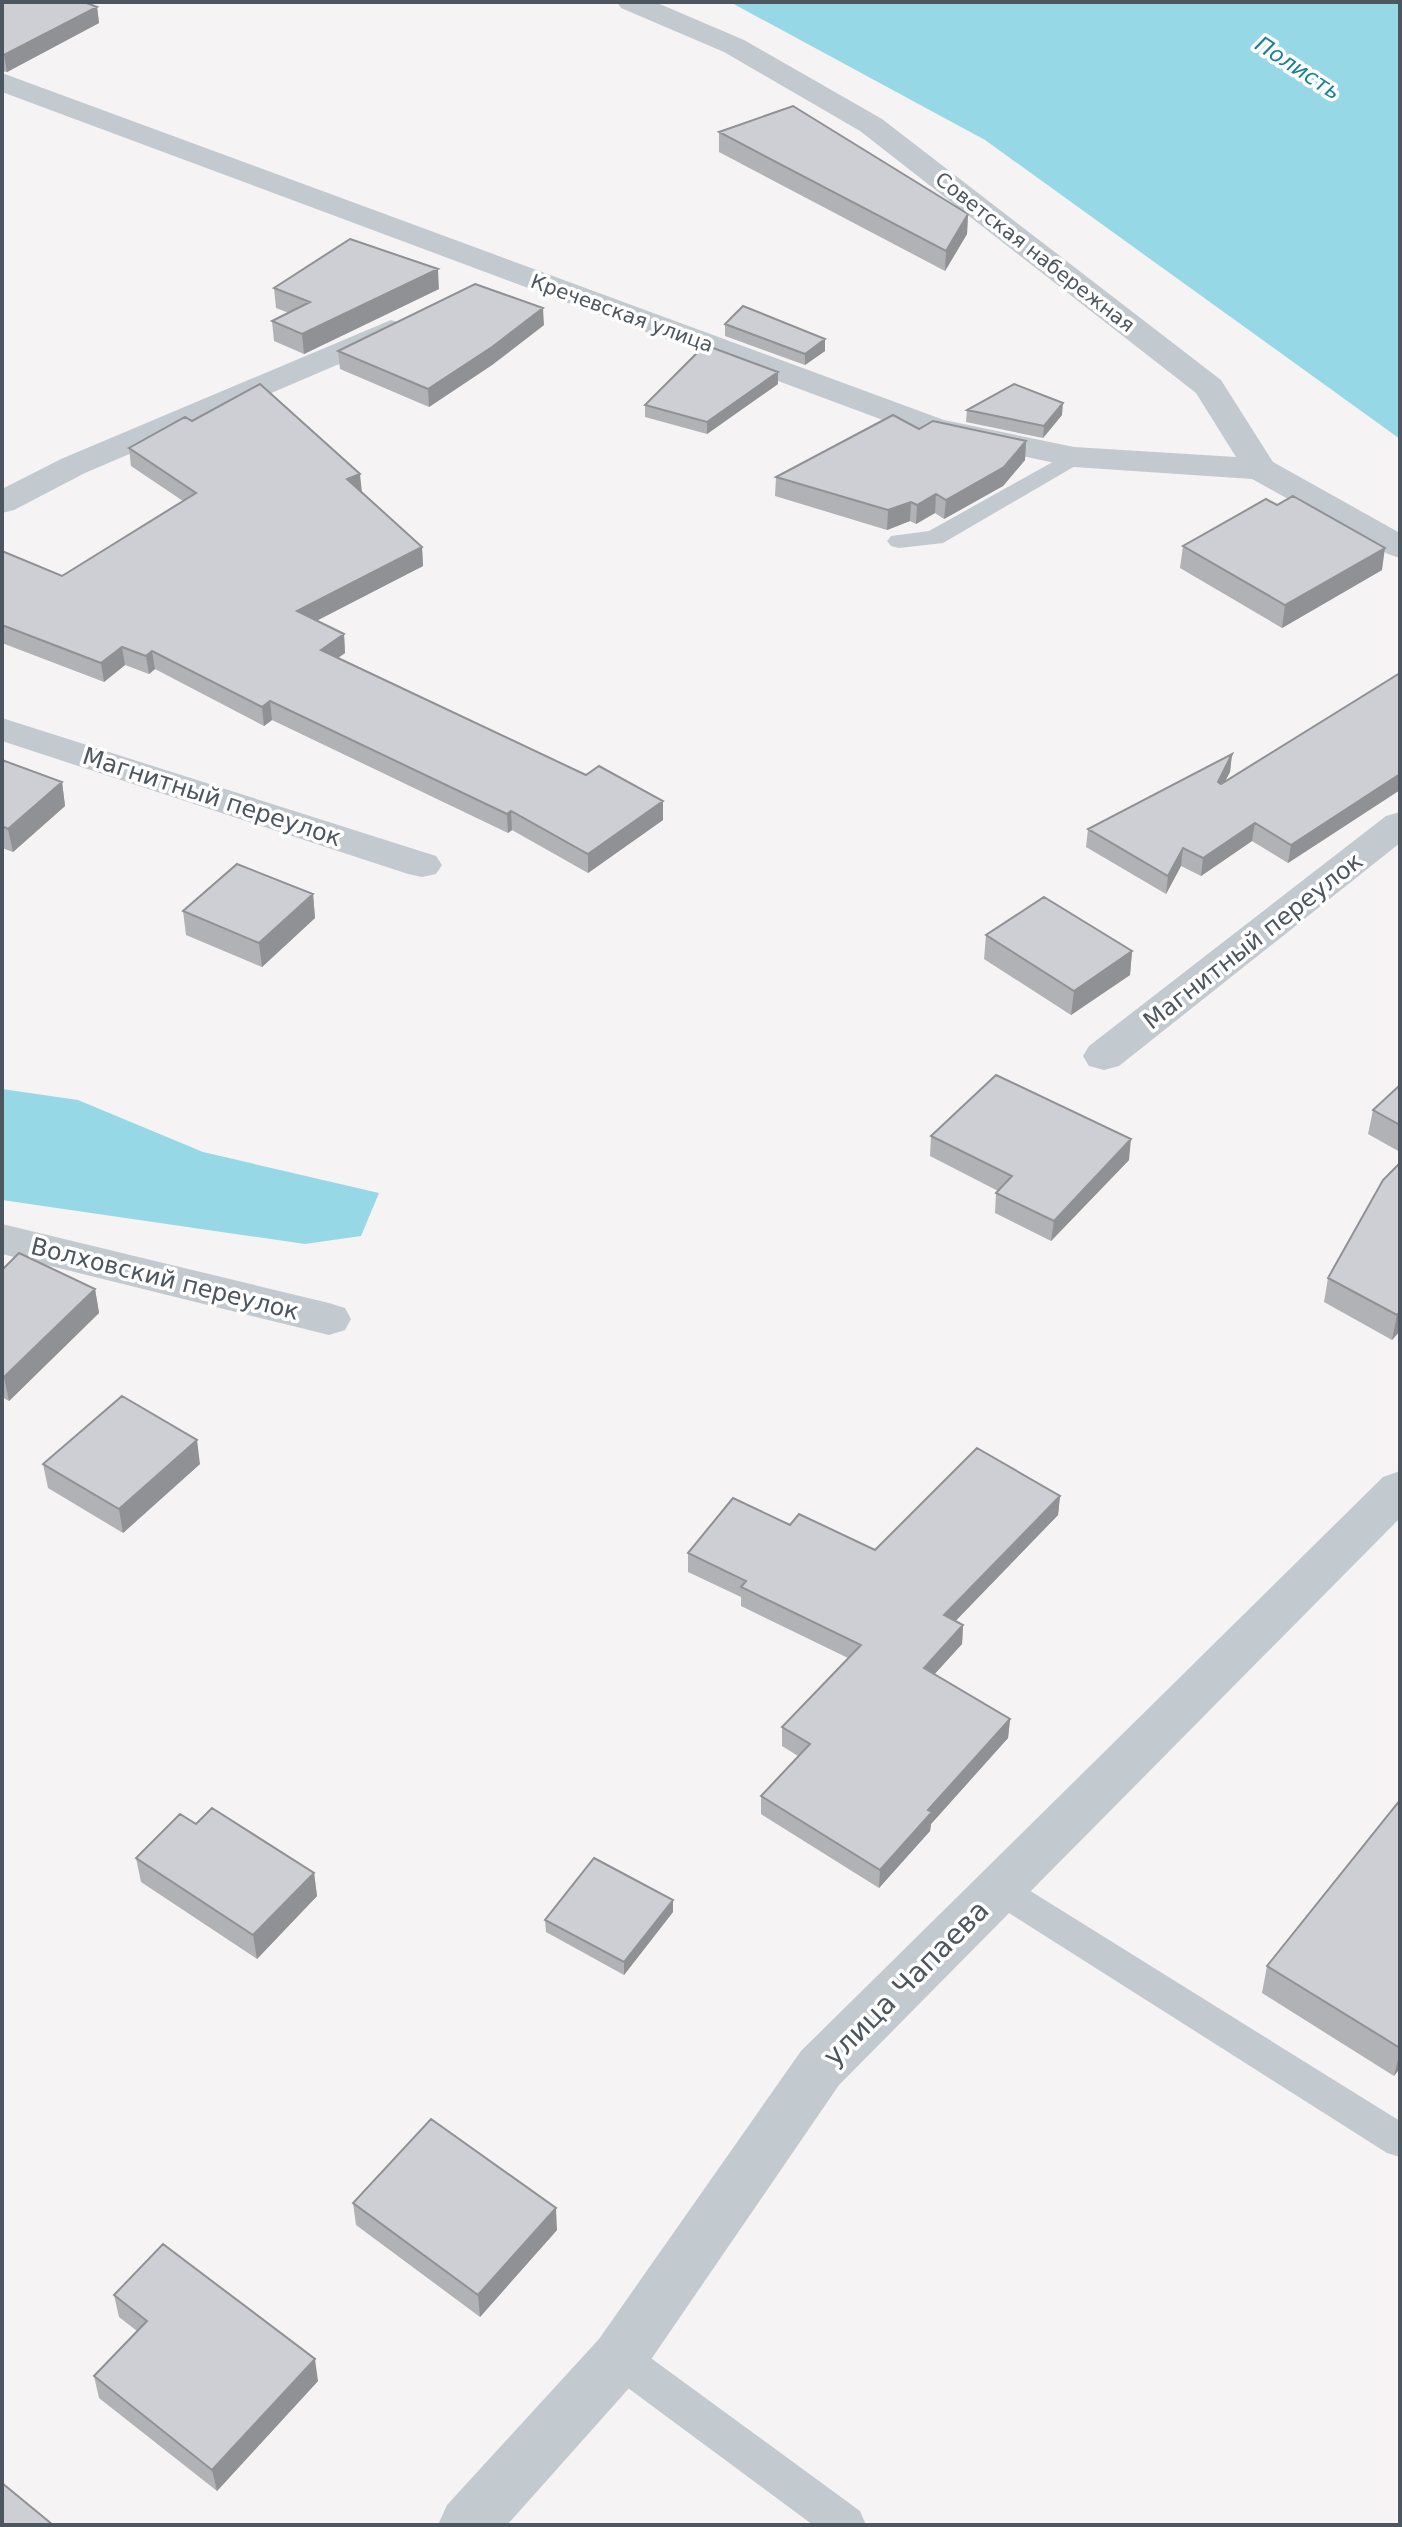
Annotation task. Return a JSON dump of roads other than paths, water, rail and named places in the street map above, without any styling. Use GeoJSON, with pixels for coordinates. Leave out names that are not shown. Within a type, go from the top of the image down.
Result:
{"type":"FeatureCollection","features":[{"type":"Feature","properties":{"kind":"street","name":"Советская набережная"},"geometry":{"type":"LineString","coordinates":[[631,2],[734,46],[871,125],[1209,387],[1260,469],[1400,547]]}},
{"type":"Feature","properties":{"kind":"street","name":"Кречевская улица"},"geometry":{"type":"LineString","coordinates":[[2,82],[935,428],[1074,457],[1260,469]]}},
{"type":"Feature","properties":{"kind":"street"},"geometry":{"type":"LineString","coordinates":[[467,291],[507,270]]}},
{"type":"Feature","properties":{"kind":"street"},"geometry":{"type":"LineString","coordinates":[[2,503],[73,466],[361,345],[414,318]]}},
{"type":"Feature","properties":{"kind":"street","name":"Магнитный переулок"},"geometry":{"type":"LineString","coordinates":[[2,729],[422,865]]}},
{"type":"Feature","properties":{"kind":"street","name":"Магнитный переулок"},"geometry":{"type":"LineString","coordinates":[[1104,1056],[1400,824]]}},
{"type":"Feature","properties":{"kind":"street","name":"Волховский переулок"},"geometry":{"type":"LineString","coordinates":[[2,1239],[329,1319]]}},
{"type":"Feature","properties":{"kind":"street","name":"улица Чапаева"},"geometry":{"type":"LineString","coordinates":[[468,2525],[619,2358],[820,2068],[1400,1489]]}},
{"type":"Feature","properties":{"kind":"lane"},"geometry":{"type":"LineString","coordinates":[[899,541],[935,538],[1074,457]]}},
{"type":"Feature","properties":{"kind":"lane"},"geometry":{"type":"LineString","coordinates":[[999,1889],[1400,2141]]}},
{"type":"Feature","properties":{"kind":"lane"},"geometry":{"type":"LineString","coordinates":[[619,2358],[846,2525]]}},
{"type":"Feature","properties":{"kind":"water","name":"Полисть"},"geometry":{"type":"Polygon","coordinates":[[[730,2],[1400,2],[1400,439],[985,140],[730,2]]]}},
{"type":"Feature","properties":{"kind":"water"},"geometry":{"type":"Polygon","coordinates":[[[2,1089],[78,1100],[203,1152],[379,1193],[361,1236],[305,1244],[2,1200],[2,1089]]]}}]}
